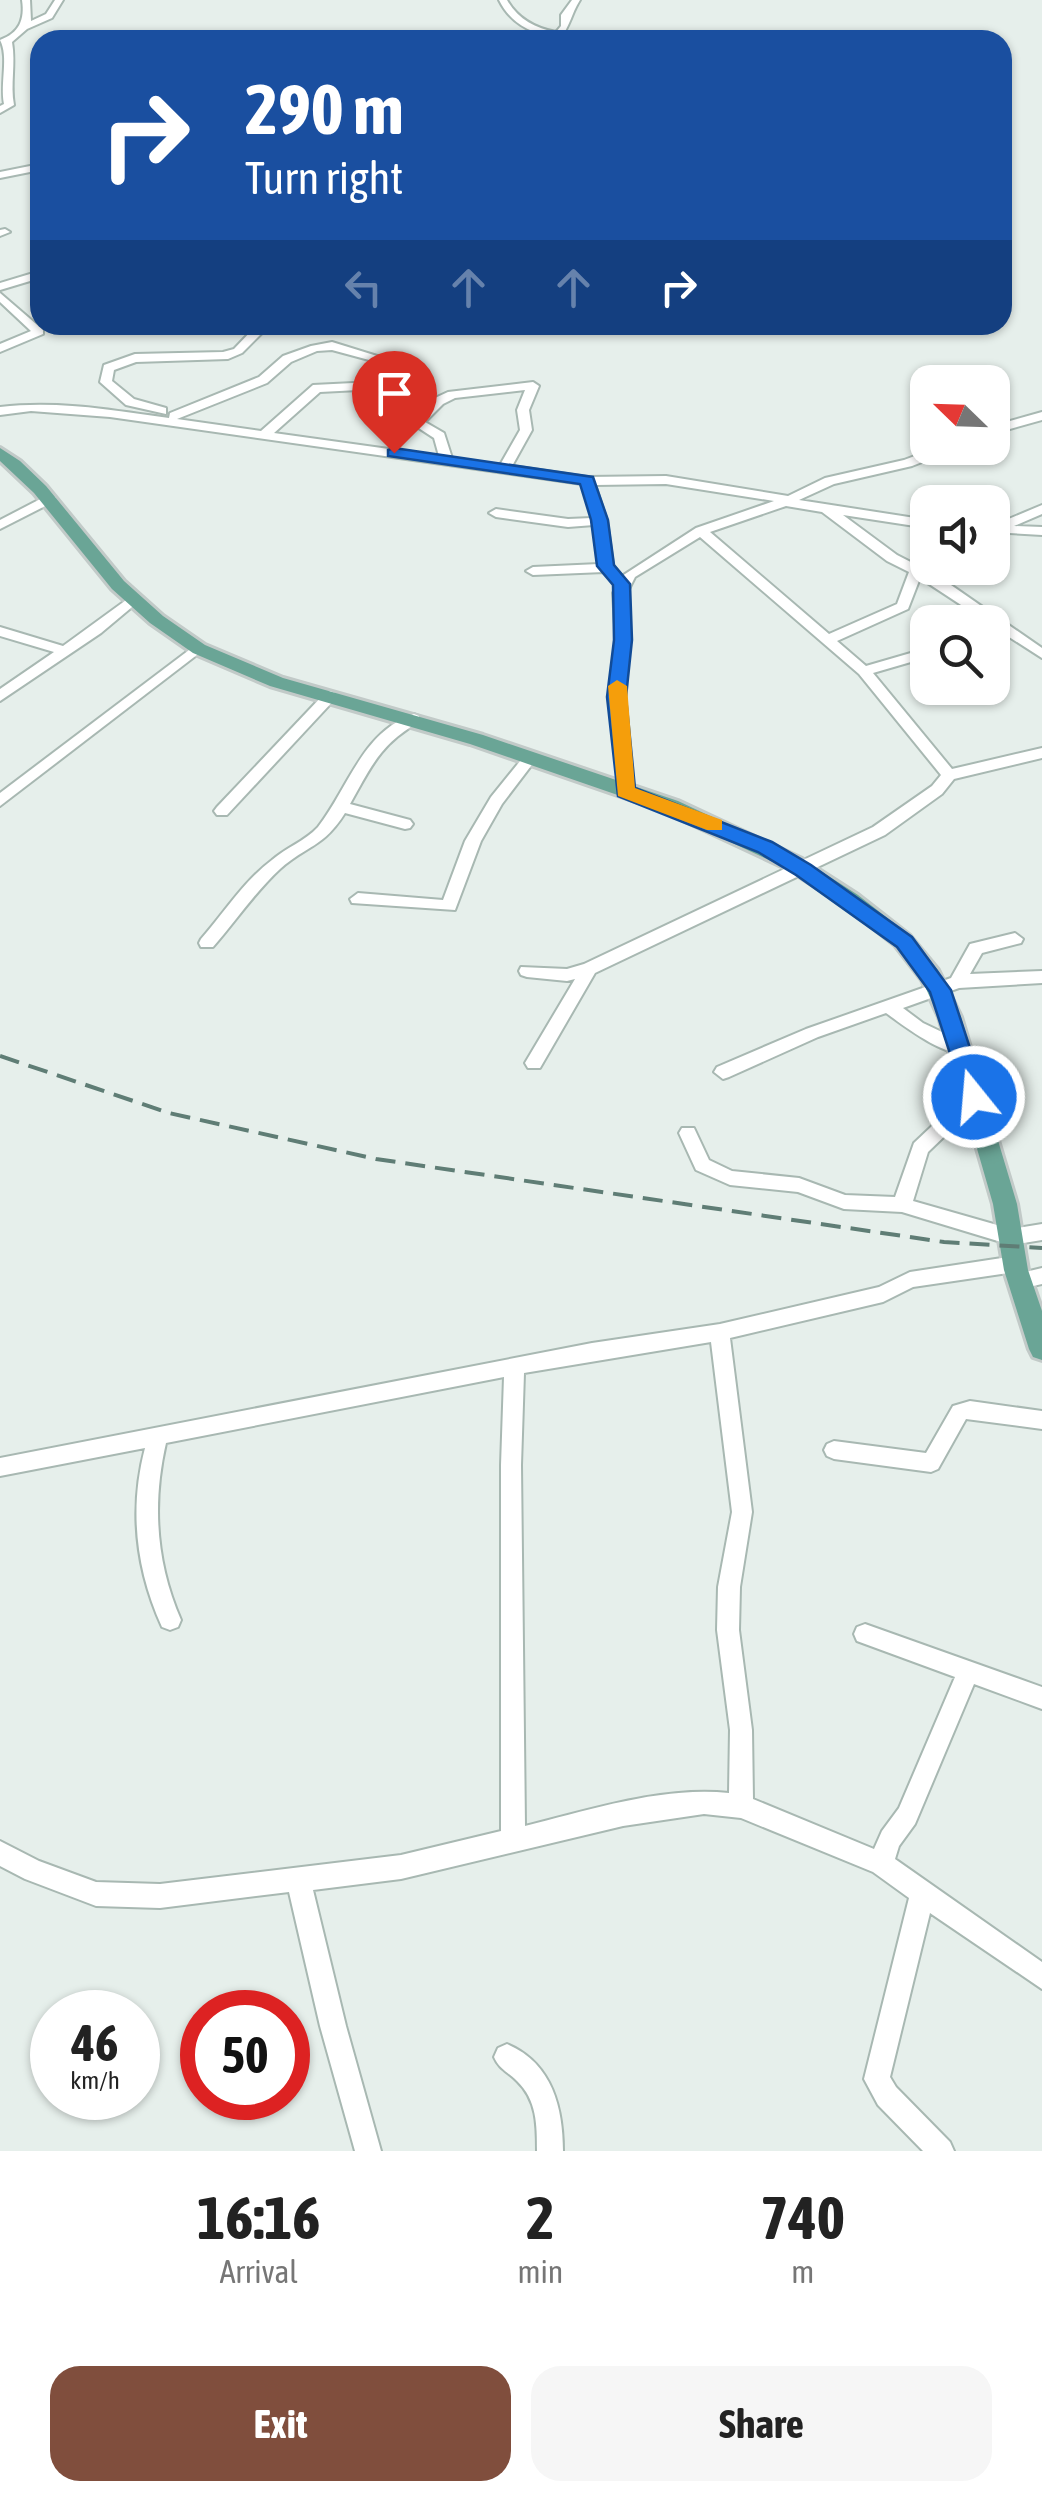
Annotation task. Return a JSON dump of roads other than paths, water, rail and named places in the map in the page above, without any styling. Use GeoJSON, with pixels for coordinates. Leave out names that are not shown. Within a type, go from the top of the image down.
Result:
{"type":"FeatureCollection","features":[{"type":"Feature","properties":{"kind":"main road"},"geometry":{"type":"LineString","coordinates":[[4,460],[50,498],[96,560],[133,599],[196,648],[271,678],[414,719],[720,827],[804,870],[904,942],[948,986],[960,1048],[1018,1272],[1042,1349]]}},
{"type":"Feature","properties":{"kind":"street"},"geometry":{"type":"LineString","coordinates":[[24,27],[29,17],[26,0]]}},
{"type":"Feature","properties":{"kind":"street"},"geometry":{"type":"LineString","coordinates":[[0,110],[9,105],[3,89],[11,65],[4,42],[49,16],[59,0]]}},
{"type":"Feature","properties":{"kind":"street"},"geometry":{"type":"LineString","coordinates":[[504,0],[516,18],[535,30]]}},
{"type":"Feature","properties":{"kind":"street"},"geometry":{"type":"LineString","coordinates":[[562,30],[576,0]]}},
{"type":"Feature","properties":{"kind":"street"},"geometry":{"type":"LineString","coordinates":[[0,175],[30,170]]}},
{"type":"Feature","properties":{"kind":"street"},"geometry":{"type":"LineString","coordinates":[[0,287],[30,277]]}},
{"type":"Feature","properties":{"kind":"street"},"geometry":{"type":"LineString","coordinates":[[0,296],[30,324]]}},
{"type":"Feature","properties":{"kind":"street"},"geometry":{"type":"LineString","coordinates":[[0,348],[32,335]]}},
{"type":"Feature","properties":{"kind":"street"},"geometry":{"type":"LineString","coordinates":[[254,335],[238,350],[224,356],[135,358],[108,368],[106,382],[118,394],[175,418],[263,380],[287,359],[315,348],[332,346],[384,360]]}},
{"type":"Feature","properties":{"kind":"street"},"geometry":{"type":"LineString","coordinates":[[264,434],[317,388],[374,386]]}},
{"type":"Feature","properties":{"kind":"street"},"geometry":{"type":"LineString","coordinates":[[446,461],[440,436],[417,424],[422,415],[452,395],[533,386],[524,405],[526,430],[504,469]]}},
{"type":"Feature","properties":{"kind":"street"},"geometry":{"type":"LineString","coordinates":[[0,411],[30,406],[175,418],[587,480],[666,480],[910,522]]}},
{"type":"Feature","properties":{"kind":"street"},"geometry":{"type":"LineString","coordinates":[[1010,425],[1042,416]]}},
{"type":"Feature","properties":{"kind":"street"},"geometry":{"type":"LineString","coordinates":[[625,791],[617,697],[623,640],[622,584],[629,575],[701,531],[787,501],[830,481],[910,462]]}},
{"type":"Feature","properties":{"kind":"street"},"geometry":{"type":"LineString","coordinates":[[587,480],[600,520],[607,568],[622,584]]}},
{"type":"Feature","properties":{"kind":"street"},"geometry":{"type":"LineString","coordinates":[[0,525],[50,498]]}},
{"type":"Feature","properties":{"kind":"street"},"geometry":{"type":"LineString","coordinates":[[1010,523],[1042,509]]}},
{"type":"Feature","properties":{"kind":"street"},"geometry":{"type":"LineString","coordinates":[[827,510],[910,567]]}},
{"type":"Feature","properties":{"kind":"street"},"geometry":{"type":"LineString","coordinates":[[496,513],[568,523],[600,520]]}},
{"type":"Feature","properties":{"kind":"street"},"geometry":{"type":"LineString","coordinates":[[701,531],[864,671],[949,775]]}},
{"type":"Feature","properties":{"kind":"street"},"geometry":{"type":"LineString","coordinates":[[1010,533],[1041,538]]}},
{"type":"Feature","properties":{"kind":"street"},"geometry":{"type":"LineString","coordinates":[[533,571],[607,568]]}},
{"type":"Feature","properties":{"kind":"street"},"geometry":{"type":"LineString","coordinates":[[830,639],[903,606],[911,585]]}},
{"type":"Feature","properties":{"kind":"street"},"geometry":{"type":"LineString","coordinates":[[936,585],[962,605]]}},
{"type":"Feature","properties":{"kind":"street"},"geometry":{"type":"LineString","coordinates":[[2,693],[133,599]]}},
{"type":"Feature","properties":{"kind":"street"},"geometry":{"type":"LineString","coordinates":[[0,631],[65,651]]}},
{"type":"Feature","properties":{"kind":"street"},"geometry":{"type":"LineString","coordinates":[[1010,636],[1042,654]]}},
{"type":"Feature","properties":{"kind":"street"},"geometry":{"type":"LineString","coordinates":[[0,802],[196,648]]}},
{"type":"Feature","properties":{"kind":"street"},"geometry":{"type":"LineString","coordinates":[[864,671],[910,657]]}},
{"type":"Feature","properties":{"kind":"street"},"geometry":{"type":"LineString","coordinates":[[222,811],[330,696]]}},
{"type":"Feature","properties":{"kind":"street"},"geometry":{"type":"LineString","coordinates":[[207,943],[270,870],[308,846],[343,807],[374,745],[414,719]]}},
{"type":"Feature","properties":{"kind":"street"},"geometry":{"type":"LineString","coordinates":[[527,972],[568,975],[588,970],[804,870],[879,831],[937,790],[949,775],[1034,756],[1042,771]]}},
{"type":"Feature","properties":{"kind":"street"},"geometry":{"type":"LineString","coordinates":[[358,899],[449,906],[474,842],[496,800],[530,758]]}},
{"type":"Feature","properties":{"kind":"street"},"geometry":{"type":"LineString","coordinates":[[343,807],[405,824]]}},
{"type":"Feature","properties":{"kind":"street"},"geometry":{"type":"LineString","coordinates":[[948,986],[976,948],[1015,939]]}},
{"type":"Feature","properties":{"kind":"street"},"geometry":{"type":"LineString","coordinates":[[534,1063],[588,970]]}},
{"type":"Feature","properties":{"kind":"street"},"geometry":{"type":"LineString","coordinates":[[723,1072],[812,1032],[948,986],[972,979],[1010,984],[1042,978]]}},
{"type":"Feature","properties":{"kind":"street"},"geometry":{"type":"LineString","coordinates":[[892,1008],[917,1027],[960,1048]]}},
{"type":"Feature","properties":{"kind":"street"},"geometry":{"type":"LineString","coordinates":[[902,1205],[920,1148],[974,1097]]}},
{"type":"Feature","properties":{"kind":"street"},"geometry":{"type":"LineString","coordinates":[[688,1133],[702,1164],[714,1173],[800,1185],[844,1202],[902,1205],[1010,1237],[1042,1232]]}},
{"type":"Feature","properties":{"kind":"street"},"geometry":{"type":"LineString","coordinates":[[0,1468],[592,1351],[720,1332],[883,1294],[910,1280],[1018,1272],[1042,1276]]}},
{"type":"Feature","properties":{"kind":"street"},"geometry":{"type":"LineString","coordinates":[[720,1332],[742,1512],[729,1587],[728,1630],[741,1730],[741,1806]]}},
{"type":"Feature","properties":{"kind":"street"},"geometry":{"type":"LineString","coordinates":[[513,1842],[510,1465],[514,1369]]}},
{"type":"Feature","properties":{"kind":"street"},"geometry":{"type":"LineString","coordinates":[[834,1450],[931,1463],[960,1412],[1042,1420]]}},
{"type":"Feature","properties":{"kind":"street"},"geometry":{"type":"LineString","coordinates":[[157,1439],[149,1468],[148,1522],[157,1597],[170,1620]]}},
{"type":"Feature","properties":{"kind":"street"},"geometry":{"type":"LineString","coordinates":[[864,1634],[1042,1698]]}},
{"type":"Feature","properties":{"kind":"street"},"geometry":{"type":"LineString","coordinates":[[880,1864],[890,1839],[907,1816],[969,1671]]}},
{"type":"Feature","properties":{"kind":"street"},"geometry":{"type":"LineString","coordinates":[[0,1854],[96,1894],[160,1896],[401,1868],[623,1814],[704,1802],[741,1806],[880,1864],[1042,1977]]}},
{"type":"Feature","properties":{"kind":"street"},"geometry":{"type":"LineString","coordinates":[[299,1882],[332,2026],[368,2151]]}},
{"type":"Feature","properties":{"kind":"street"},"geometry":{"type":"LineString","coordinates":[[922,1895],[877,2079],[886,2096],[941,2151]]}},
{"type":"Feature","properties":{"kind":"street"},"geometry":{"type":"LineString","coordinates":[[507,2057],[530,2071],[546,2103],[550,2151]]}},
{"type":"Feature","properties":{"kind":"railway"},"geometry":{"type":"LineString","coordinates":[[0,1056],[169,1113],[376,1159],[944,1242],[1042,1248]]}}]}
